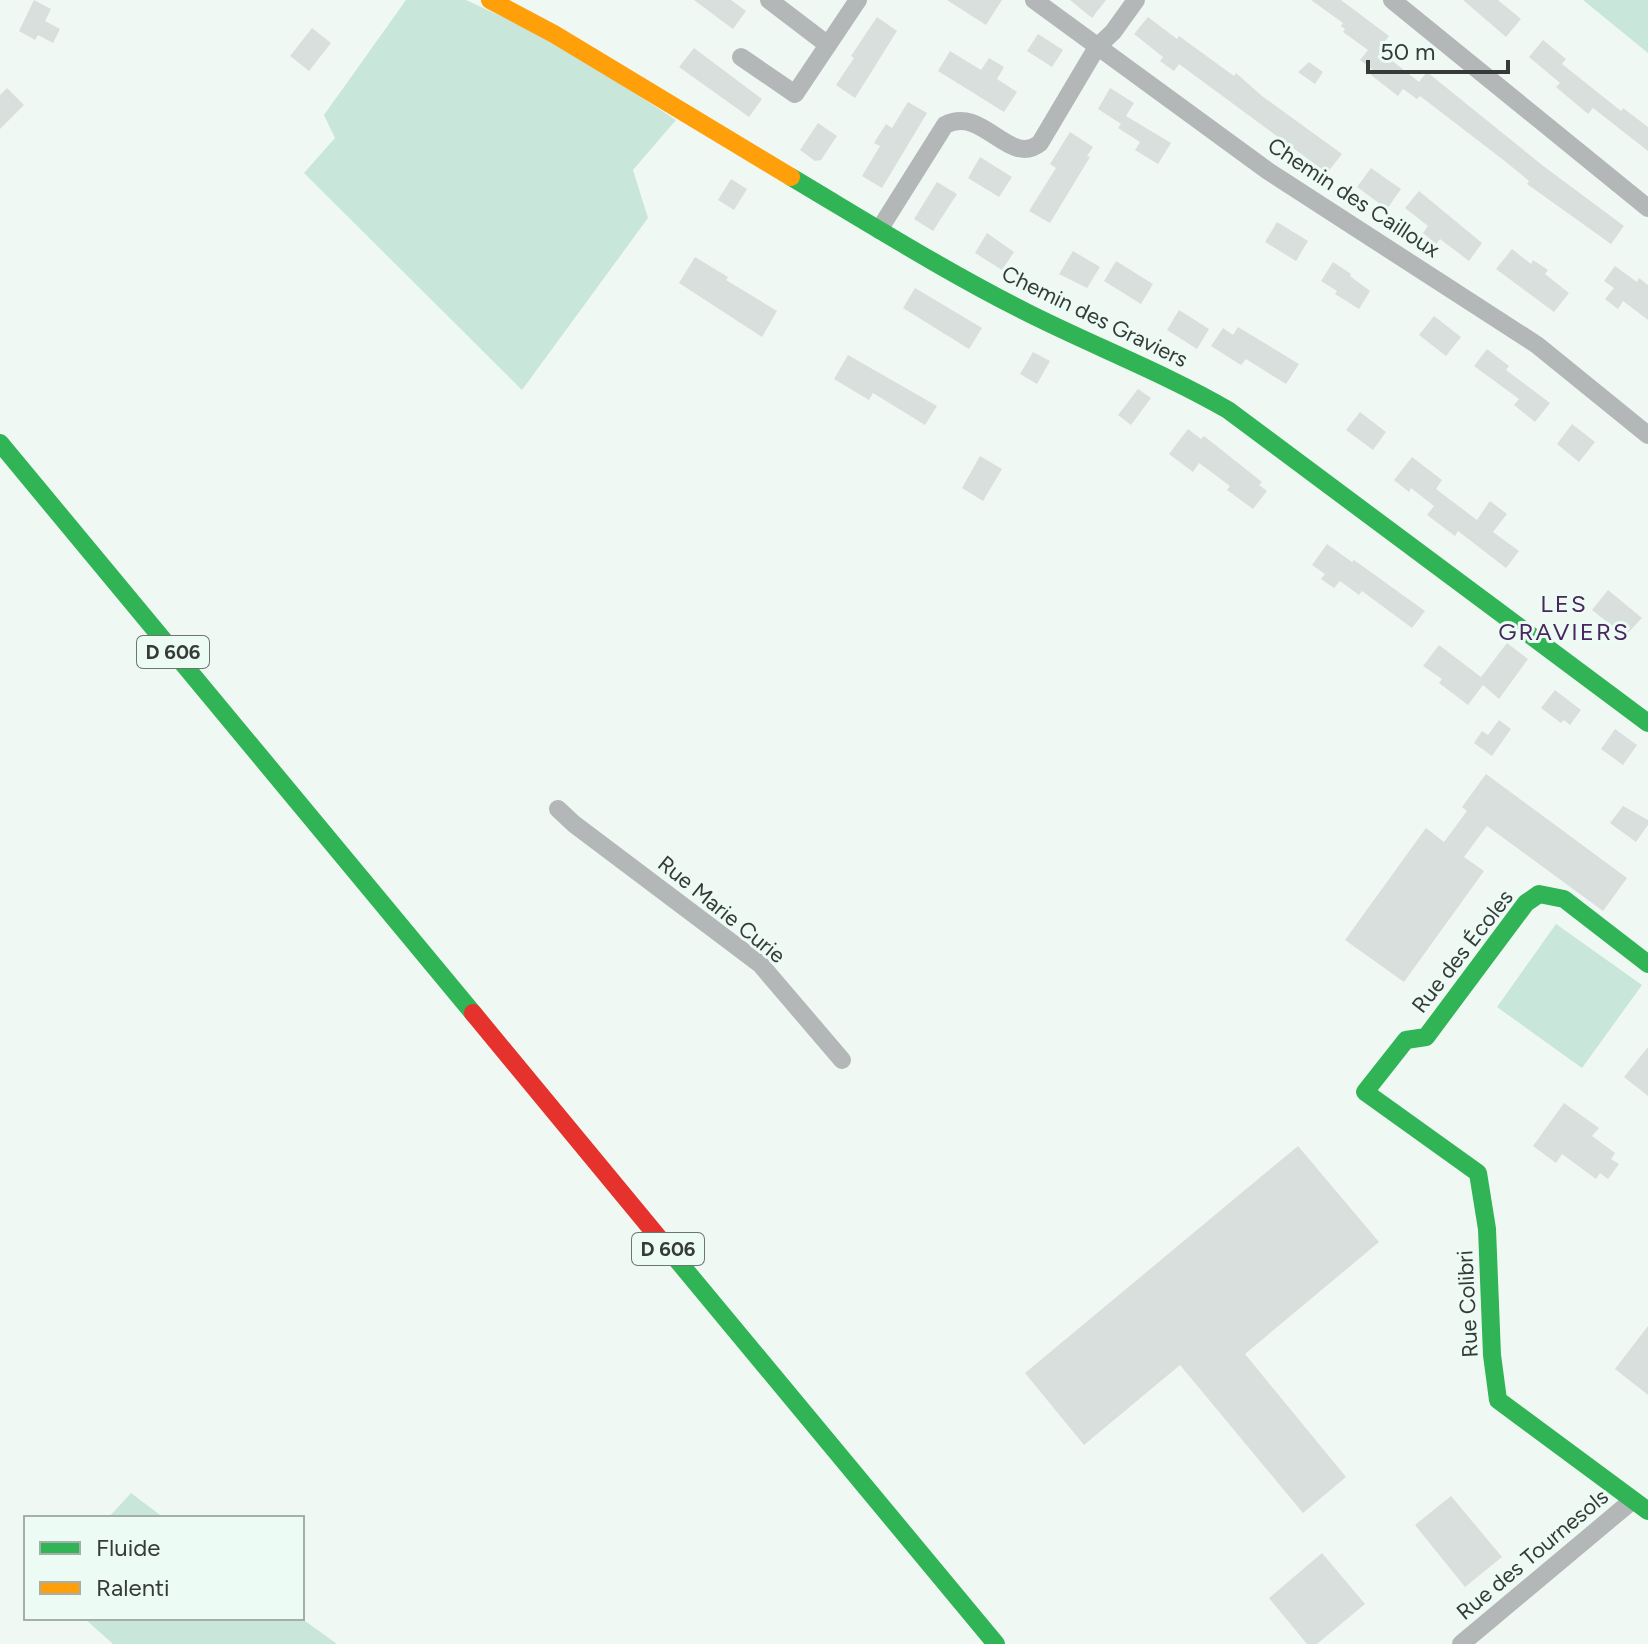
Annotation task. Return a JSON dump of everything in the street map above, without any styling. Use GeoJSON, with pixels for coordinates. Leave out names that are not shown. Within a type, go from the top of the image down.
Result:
{"type":"FeatureCollection","features":[{"type":"Feature","properties":{"kind":"street","name":"Chemin des Graviers"},"geometry":{"type":"LineString","coordinates":[[490,0],[554,34],[879,230],[1029,314],[1192,389],[1228,410],[1648,723]]}},
{"type":"Feature","properties":{"kind":"street"},"geometry":{"type":"LineString","coordinates":[[769,0],[828,45]]}},
{"type":"Feature","properties":{"kind":"street"},"geometry":{"type":"LineString","coordinates":[[741,57],[795,94],[858,0]]}},
{"type":"Feature","properties":{"kind":"street","name":"Chemin des Cailloux"},"geometry":{"type":"LineString","coordinates":[[1034,0],[1268,171],[1537,345],[1648,435]]}},
{"type":"Feature","properties":{"kind":"street"},"geometry":{"type":"LineString","coordinates":[[879,230],[945,125],[956,119],[971,121],[1019,150],[1032,150],[1040,143],[1097,47],[1113,32],[1136,0]]}},
{"type":"Feature","properties":{"kind":"street"},"geometry":{"type":"LineString","coordinates":[[1392,0],[1648,208]]}},
{"type":"Feature","properties":{"kind":"street","name":"D 606"},"geometry":{"type":"LineString","coordinates":[[0,443],[996,1644]]}},
{"type":"Feature","properties":{"kind":"street","name":"Rue Marie Curie"},"geometry":{"type":"LineString","coordinates":[[558,809],[760,964],[842,1060]]}},
{"type":"Feature","properties":{"kind":"street","name":"Rue des Écoles"},"geometry":{"type":"LineString","coordinates":[[1365,1092],[1406,1040],[1426,1037],[1526,903],[1539,894],[1564,899],[1648,964]]}},
{"type":"Feature","properties":{"kind":"street","name":"Rue Colibri"},"geometry":{"type":"LineString","coordinates":[[1365,1092],[1478,1173],[1487,1229],[1492,1355],[1498,1400],[1641,1506]]}},
{"type":"Feature","properties":{"kind":"street","name":"Rue des Tournesols"},"geometry":{"type":"LineString","coordinates":[[1461,1644],[1641,1506]]}},
{"type":"Feature","properties":{"kind":"green space"},"geometry":{"type":"Polygon","coordinates":[[[406,0],[466,0],[555,41],[676,120],[633,170],[648,218],[522,390],[304,173],[335,138],[324,115],[406,0]]]}},
{"type":"Feature","properties":{"kind":"green space"},"geometry":{"type":"Polygon","coordinates":[[[1583,0],[1648,0],[1648,53],[1583,0]]]}},
{"type":"Feature","properties":{"kind":"green space"},"geometry":{"type":"Polygon","coordinates":[[[1556,924],[1642,985],[1582,1068],[1497,1007],[1556,924]]]}},
{"type":"Feature","properties":{"kind":"green space"},"geometry":{"type":"Polygon","coordinates":[[[131,1493],[161,1516],[110,1516],[131,1493]]]}},
{"type":"Feature","properties":{"kind":"green space"},"geometry":{"type":"Polygon","coordinates":[[[86,1620],[304,1620],[337,1644],[113,1644],[86,1620]]]}},
{"type":"Feature","properties":{"kind":"building"},"geometry":{"type":"Polygon","coordinates":[[[34,0],[51,9],[45,21],[60,29],[53,43],[38,35],[35,40],[19,31],[34,0]]]}},
{"type":"Feature","properties":{"kind":"building"},"geometry":{"type":"Polygon","coordinates":[[[694,0],[731,0],[746,11],[733,29],[694,0]]]}},
{"type":"Feature","properties":{"kind":"building"},"geometry":{"type":"Polygon","coordinates":[[[947,0],[1002,0],[986,25],[947,0]]]}},
{"type":"Feature","properties":{"kind":"building"},"geometry":{"type":"Polygon","coordinates":[[[1070,0],[1106,0],[1092,18],[1070,0]]]}},
{"type":"Feature","properties":{"kind":"building"},"geometry":{"type":"Polygon","coordinates":[[[1311,0],[1341,0],[1389,36],[1381,46],[1389,52],[1386,56],[1419,82],[1427,72],[1542,165],[1624,226],[1611,244],[1527,184],[1529,181],[1506,162],[1420,96],[1417,99],[1403,89],[1398,96],[1371,75],[1374,71],[1360,60],[1368,50],[1343,32],[1343,23],[1311,0]]]}},
{"type":"Feature","properties":{"kind":"building"},"geometry":{"type":"Polygon","coordinates":[[[1463,0],[1498,0],[1521,19],[1506,37],[1463,0]]]}},
{"type":"Feature","properties":{"kind":"building"},"geometry":{"type":"Polygon","coordinates":[[[877,17],[897,31],[855,98],[836,85],[877,17]]]}},
{"type":"Feature","properties":{"kind":"building"},"geometry":{"type":"Polygon","coordinates":[[[1148,17],[1234,76],[1236,73],[1262,96],[1342,154],[1327,173],[1179,64],[1174,71],[1160,61],[1163,57],[1134,34],[1148,17]]]}},
{"type":"Feature","properties":{"kind":"building"},"geometry":{"type":"Polygon","coordinates":[[[312,28],[331,43],[309,71],[290,56],[312,28]]]}},
{"type":"Feature","properties":{"kind":"building"},"geometry":{"type":"Polygon","coordinates":[[[1038,34],[1063,50],[1052,67],[1027,51],[1038,34]]]}},
{"type":"Feature","properties":{"kind":"building"},"geometry":{"type":"Polygon","coordinates":[[[1543,40],[1566,59],[1562,64],[1621,111],[1623,108],[1648,127],[1648,151],[1593,108],[1588,114],[1556,87],[1560,83],[1529,57],[1543,40]]]}},
{"type":"Feature","properties":{"kind":"building"},"geometry":{"type":"Polygon","coordinates":[[[694,48],[762,99],[749,117],[679,67],[694,48]]]}},
{"type":"Feature","properties":{"kind":"building"},"geometry":{"type":"Polygon","coordinates":[[[950,51],[981,70],[989,58],[1004,67],[997,79],[1017,92],[1004,112],[938,71],[950,51]]]}},
{"type":"Feature","properties":{"kind":"building"},"geometry":{"type":"Polygon","coordinates":[[[1309,62],[1323,72],[1315,84],[1298,72],[1309,62]]]}},
{"type":"Feature","properties":{"kind":"building"},"geometry":{"type":"Polygon","coordinates":[[[7,88],[24,105],[0,129],[0,95],[7,88]]]}},
{"type":"Feature","properties":{"kind":"building"},"geometry":{"type":"Polygon","coordinates":[[[1110,88],[1134,103],[1126,116],[1171,143],[1158,164],[1135,150],[1140,142],[1118,128],[1121,124],[1098,109],[1110,88]]]}},
{"type":"Feature","properties":{"kind":"building"},"geometry":{"type":"Polygon","coordinates":[[[908,102],[927,113],[882,188],[862,176],[880,146],[874,143],[886,124],[892,128],[908,102]]]}},
{"type":"Feature","properties":{"kind":"building"},"geometry":{"type":"Polygon","coordinates":[[[818,123],[837,136],[821,160],[815,161],[800,150],[818,123]]]}},
{"type":"Feature","properties":{"kind":"building"},"geometry":{"type":"Polygon","coordinates":[[[1070,132],[1093,147],[1050,223],[1029,211],[1056,168],[1050,164],[1070,132]]]}},
{"type":"Feature","properties":{"kind":"building"},"geometry":{"type":"Polygon","coordinates":[[[980,157],[1012,177],[999,197],[968,178],[980,157]]]}},
{"type":"Feature","properties":{"kind":"building"},"geometry":{"type":"Polygon","coordinates":[[[1371,168],[1401,189],[1387,209],[1357,187],[1371,168]]]}},
{"type":"Feature","properties":{"kind":"building"},"geometry":{"type":"Polygon","coordinates":[[[731,179],[747,189],[734,210],[718,200],[731,179]]]}},
{"type":"Feature","properties":{"kind":"building"},"geometry":{"type":"Polygon","coordinates":[[[937,182],[957,194],[933,231],[914,219],[937,182]]]}},
{"type":"Feature","properties":{"kind":"building"},"geometry":{"type":"Polygon","coordinates":[[[1419,191],[1482,243],[1469,261],[1440,239],[1436,244],[1423,233],[1428,226],[1405,208],[1419,191]]]}},
{"type":"Feature","properties":{"kind":"building"},"geometry":{"type":"Polygon","coordinates":[[[1277,222],[1308,241],[1296,261],[1265,242],[1277,222]]]}},
{"type":"Feature","properties":{"kind":"building"},"geometry":{"type":"Polygon","coordinates":[[[987,233],[1014,252],[1002,270],[975,253],[987,233]]]}},
{"type":"Feature","properties":{"kind":"building"},"geometry":{"type":"Polygon","coordinates":[[[1512,249],[1531,264],[1533,260],[1548,270],[1545,274],[1569,293],[1554,312],[1496,269],[1512,249]]]}},
{"type":"Feature","properties":{"kind":"building"},"geometry":{"type":"Polygon","coordinates":[[[1073,251],[1100,267],[1087,288],[1059,274],[1073,251]]]}},
{"type":"Feature","properties":{"kind":"building"},"geometry":{"type":"Polygon","coordinates":[[[695,257],[777,311],[762,337],[679,283],[695,257]]]}},
{"type":"Feature","properties":{"kind":"building"},"geometry":{"type":"Polygon","coordinates":[[[1116,261],[1153,284],[1141,304],[1104,281],[1116,261]]]}},
{"type":"Feature","properties":{"kind":"building"},"geometry":{"type":"Polygon","coordinates":[[[1333,262],[1370,291],[1359,309],[1321,281],[1333,262]]]}},
{"type":"Feature","properties":{"kind":"building"},"geometry":{"type":"Polygon","coordinates":[[[1615,266],[1637,282],[1639,278],[1648,285],[1648,320],[1623,301],[1618,309],[1605,299],[1614,288],[1604,281],[1615,266]]]}},
{"type":"Feature","properties":{"kind":"building"},"geometry":{"type":"Polygon","coordinates":[[[915,288],[982,328],[969,349],[903,308],[915,288]]]}},
{"type":"Feature","properties":{"kind":"building"},"geometry":{"type":"Polygon","coordinates":[[[1179,310],[1209,329],[1197,349],[1167,330],[1179,310]]]}},
{"type":"Feature","properties":{"kind":"building"},"geometry":{"type":"Polygon","coordinates":[[[1434,316],[1461,337],[1446,356],[1419,335],[1434,316]]]}},
{"type":"Feature","properties":{"kind":"building"},"geometry":{"type":"Polygon","coordinates":[[[1238,327],[1299,364],[1286,384],[1246,359],[1241,365],[1211,346],[1223,328],[1233,335],[1238,327]]]}},
{"type":"Feature","properties":{"kind":"building"},"geometry":{"type":"Polygon","coordinates":[[[1487,349],[1509,366],[1506,370],[1550,403],[1535,422],[1514,405],[1519,399],[1474,366],[1487,349]]]}},
{"type":"Feature","properties":{"kind":"building"},"geometry":{"type":"Polygon","coordinates":[[[1033,352],[1050,361],[1037,384],[1020,374],[1033,352]]]}},
{"type":"Feature","properties":{"kind":"building"},"geometry":{"type":"Polygon","coordinates":[[[848,355],[937,406],[925,425],[873,393],[869,400],[834,379],[848,355]]]}},
{"type":"Feature","properties":{"kind":"building"},"geometry":{"type":"Polygon","coordinates":[[[1138,389],[1151,398],[1131,425],[1118,415],[1138,389]]]}},
{"type":"Feature","properties":{"kind":"building"},"geometry":{"type":"Polygon","coordinates":[[[1360,412],[1386,432],[1373,450],[1346,430],[1360,412]]]}},
{"type":"Feature","properties":{"kind":"building"},"geometry":{"type":"Polygon","coordinates":[[[1572,424],[1595,442],[1579,462],[1557,444],[1572,424]]]}},
{"type":"Feature","properties":{"kind":"building"},"geometry":{"type":"Polygon","coordinates":[[[1188,429],[1201,439],[1204,436],[1262,482],[1259,485],[1267,491],[1253,509],[1227,490],[1230,486],[1199,463],[1193,472],[1169,454],[1188,429]]]}},
{"type":"Feature","properties":{"kind":"building"},"geometry":{"type":"Polygon","coordinates":[[[980,456],[1002,469],[983,501],[962,488],[980,456]]]}},
{"type":"Feature","properties":{"kind":"building"},"geometry":{"type":"Polygon","coordinates":[[[1412,457],[1442,480],[1436,489],[1477,520],[1490,501],[1507,514],[1493,532],[1519,551],[1506,568],[1458,531],[1455,536],[1427,515],[1434,506],[1411,488],[1409,492],[1394,480],[1412,457]]]}},
{"type":"Feature","properties":{"kind":"building"},"geometry":{"type":"Polygon","coordinates":[[[1327,544],[1425,611],[1412,628],[1362,591],[1359,595],[1340,581],[1334,588],[1321,579],[1325,574],[1312,565],[1327,544]]]}},
{"type":"Feature","properties":{"kind":"building"},"geometry":{"type":"Polygon","coordinates":[[[1608,590],[1642,618],[1625,636],[1592,610],[1608,590]]]}},
{"type":"Feature","properties":{"kind":"building"},"geometry":{"type":"Polygon","coordinates":[[[1507,643],[1528,659],[1499,699],[1483,685],[1468,705],[1439,683],[1442,679],[1423,666],[1439,645],[1481,677],[1507,643]]]}},
{"type":"Feature","properties":{"kind":"building"},"geometry":{"type":"Polygon","coordinates":[[[1555,690],[1581,710],[1570,725],[1564,720],[1561,723],[1541,708],[1555,690]]]}},
{"type":"Feature","properties":{"kind":"building"},"geometry":{"type":"Polygon","coordinates":[[[1499,720],[1511,729],[1492,756],[1474,743],[1482,731],[1488,735],[1499,720]]]}},
{"type":"Feature","properties":{"kind":"building"},"geometry":{"type":"Polygon","coordinates":[[[1615,729],[1637,745],[1623,765],[1601,749],[1615,729]]]}},
{"type":"Feature","properties":{"kind":"building"},"geometry":{"type":"Polygon","coordinates":[[[1486,774],[1627,878],[1603,911],[1487,826],[1464,857],[1484,871],[1404,982],[1345,940],[1426,828],[1444,842],[1467,811],[1462,807],[1486,774]]]}},
{"type":"Feature","properties":{"kind":"building"},"geometry":{"type":"Polygon","coordinates":[[[1623,806],[1648,820],[1636,842],[1610,823],[1623,806]]]}},
{"type":"Feature","properties":{"kind":"building"},"geometry":{"type":"Polygon","coordinates":[[[1648,1047],[1648,1096],[1624,1077],[1648,1047]]]}},
{"type":"Feature","properties":{"kind":"building"},"geometry":{"type":"Polygon","coordinates":[[[1564,1103],[1599,1128],[1592,1136],[1615,1153],[1611,1159],[1619,1164],[1608,1179],[1600,1173],[1596,1179],[1562,1154],[1556,1163],[1533,1146],[1564,1103]]]}},
{"type":"Feature","properties":{"kind":"building"},"geometry":{"type":"Polygon","coordinates":[[[1298,1146],[1379,1242],[1245,1354],[1346,1477],[1303,1513],[1180,1365],[1084,1445],[1025,1373],[1298,1146]]]}},
{"type":"Feature","properties":{"kind":"building"},"geometry":{"type":"Polygon","coordinates":[[[1648,1326],[1648,1395],[1615,1369],[1648,1326]]]}},
{"type":"Feature","properties":{"kind":"building"},"geometry":{"type":"Polygon","coordinates":[[[1451,1496],[1502,1557],[1465,1587],[1415,1525],[1451,1496]]]}},
{"type":"Feature","properties":{"kind":"building"},"geometry":{"type":"Polygon","coordinates":[[[1322,1553],[1365,1604],[1317,1644],[1307,1644],[1269,1598],[1322,1553]]]}},
{"type":"Feature","properties":{"kind":"traffic: fast"},"geometry":{"type":"LineString","coordinates":[[791,177],[999,298],[1228,410],[1648,723]]}},
{"type":"Feature","properties":{"kind":"traffic: fast"},"geometry":{"type":"LineString","coordinates":[[0,443],[473,1013]]}},
{"type":"Feature","properties":{"kind":"traffic: fast"},"geometry":{"type":"LineString","coordinates":[[1648,964],[1564,899],[1539,894],[1526,903],[1426,1037],[1406,1040],[1365,1092],[1478,1173],[1487,1229],[1492,1355],[1498,1400],[1648,1511]]}},
{"type":"Feature","properties":{"kind":"traffic: fast"},"geometry":{"type":"LineString","coordinates":[[668,1249],[996,1644]]}},
{"type":"Feature","properties":{"kind":"traffic: slow"},"geometry":{"type":"LineString","coordinates":[[490,0],[554,34],[791,177]]}},
{"type":"Feature","properties":{"kind":"traffic: jam"},"geometry":{"type":"LineString","coordinates":[[473,1013],[668,1249]]}},
{"type":"Feature","properties":{"kind":"district","name":"LES GRAVIERS"},"geometry":{"type":"Point","coordinates":[1564,618]}}]}
